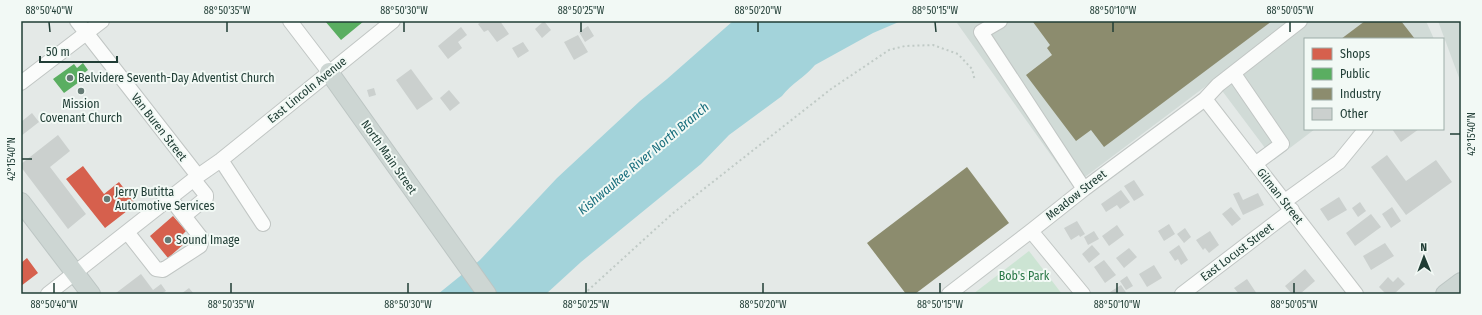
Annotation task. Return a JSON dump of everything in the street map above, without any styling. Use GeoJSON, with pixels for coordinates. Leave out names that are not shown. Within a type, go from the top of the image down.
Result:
{"type":"FeatureCollection","features":[{"type":"Feature","properties":{"kind":"main road","name":"North Main Street"},"geometry":{"type":"LineString","coordinates":[[329,72],[488,294]]}},
{"type":"Feature","properties":{"kind":"main road"},"geometry":{"type":"LineString","coordinates":[[21,202],[91,294]]}},
{"type":"Feature","properties":{"kind":"main road"},"geometry":{"type":"LineString","coordinates":[[1445,294],[1461,282]]}},
{"type":"Feature","properties":{"kind":"street","name":"Van Buren Street"},"geometry":{"type":"LineString","coordinates":[[77,21],[196,178],[206,194],[206,198],[184,216]]}},
{"type":"Feature","properties":{"kind":"street"},"geometry":{"type":"LineString","coordinates":[[21,83],[102,21]]}},
{"type":"Feature","properties":{"kind":"street","name":"North Main Street"},"geometry":{"type":"LineString","coordinates":[[290,21],[329,72]]}},
{"type":"Feature","properties":{"kind":"street","name":"East Lincoln Avenue"},"geometry":{"type":"LineString","coordinates":[[48,294],[170,198],[222,160],[393,21]]}},
{"type":"Feature","properties":{"kind":"street"},"geometry":{"type":"LineString","coordinates":[[1000,21],[981,32],[1084,189]]}},
{"type":"Feature","properties":{"kind":"street","name":"Meadow Street"},"geometry":{"type":"LineString","coordinates":[[949,294],[1084,189],[1205,99],[1218,86],[1300,21]]}},
{"type":"Feature","properties":{"kind":"street"},"geometry":{"type":"LineString","coordinates":[[1234,74],[1282,144],[1255,164]]}},
{"type":"Feature","properties":{"kind":"street","name":"Gilman Street"},"geometry":{"type":"LineString","coordinates":[[1205,99],[1356,294]]}},
{"type":"Feature","properties":{"kind":"street","name":"East Locust Street"},"geometry":{"type":"LineString","coordinates":[[1182,294],[1339,162],[1365,130]]}},
{"type":"Feature","properties":{"kind":"street"},"geometry":{"type":"LineString","coordinates":[[222,160],[263,224]]}},
{"type":"Feature","properties":{"kind":"street"},"geometry":{"type":"LineString","coordinates":[[128,232],[156,269],[163,270],[200,246],[202,239],[170,198]]}},
{"type":"Feature","properties":{"kind":"street"},"geometry":{"type":"LineString","coordinates":[[1031,231],[1083,294]]}},
{"type":"Feature","properties":{"kind":"path"},"geometry":{"type":"LineString","coordinates":[[584,294],[672,214],[831,89],[889,50],[904,46],[933,45],[958,54],[972,69],[975,81]]}},
{"type":"Feature","properties":{"kind":"shaded area"},"geometry":{"type":"Polygon","coordinates":[[[960,21],[1426,21],[1434,38],[1304,38],[1304,130],[1314,130],[1274,160],[1214,80],[1073,186],[957,23],[960,21]]]}},
{"type":"Feature","properties":{"kind":"shaded area"},"geometry":{"type":"Polygon","coordinates":[[[1438,21],[1461,21],[1461,83],[1438,21]]]}},
{"type":"Feature","properties":{"kind":"green space","name":"Bob's Park"},"geometry":{"type":"Polygon","coordinates":[[[1029,251],[1062,294],[973,294],[1029,251]]]}},
{"type":"Feature","properties":{"kind":"water","name":"Kishwaukee River North Branch"},"geometry":{"type":"Polygon","coordinates":[[[733,21],[901,21],[873,33],[815,65],[782,96],[729,135],[701,164],[581,262],[546,294],[438,294],[480,260],[557,178],[640,101],[733,21]]]}},
{"type":"Feature","properties":{"kind":"building: Shops","name":"Jerry Butitta Automotive Services"},"geometry":{"type":"Polygon","coordinates":[[[83,166],[104,194],[119,182],[136,204],[105,228],[66,179],[83,166]]]}},
{"type":"Feature","properties":{"kind":"building: Shops","name":"Sound Image"},"geometry":{"type":"Polygon","coordinates":[[[173,216],[186,231],[180,237],[185,243],[168,258],[150,236],[173,216]]]}},
{"type":"Feature","properties":{"kind":"building: Shops"},"geometry":{"type":"Polygon","coordinates":[[[27,258],[38,273],[21,286],[21,263],[27,258]]]}},
{"type":"Feature","properties":{"kind":"building: Public"},"geometry":{"type":"Polygon","coordinates":[[[325,21],[364,21],[341,40],[325,21]]]}},
{"type":"Feature","properties":{"kind":"building: Public","name":"Belvidere Seventh-Day Adventist Church"},"geometry":{"type":"Polygon","coordinates":[[[83,63],[88,70],[83,74],[86,77],[64,93],[53,79],[74,64],[77,68],[83,63]]]}},
{"type":"Feature","properties":{"kind":"building: Industry"},"geometry":{"type":"Polygon","coordinates":[[[1272,21],[1104,147],[1091,130],[1076,141],[1026,75],[1052,55],[1047,48],[1050,45],[1033,22],[1272,21]]]}},
{"type":"Feature","properties":{"kind":"building: Industry"},"geometry":{"type":"Polygon","coordinates":[[[1365,21],[1401,21],[1414,38],[1342,38],[1365,21]]]}},
{"type":"Feature","properties":{"kind":"building: Industry"},"geometry":{"type":"Polygon","coordinates":[[[967,167],[1009,223],[915,294],[906,294],[867,243],[967,167]]]}},
{"type":"Feature","properties":{"kind":"building: Other"},"geometry":{"type":"Polygon","coordinates":[[[481,21],[500,21],[509,34],[497,42],[488,30],[484,32],[478,24],[481,21]]]}},
{"type":"Feature","properties":{"kind":"building: Other"},"geometry":{"type":"Polygon","coordinates":[[[544,21],[551,30],[542,38],[535,29],[544,21]]]}},
{"type":"Feature","properties":{"kind":"building: Other"},"geometry":{"type":"Polygon","coordinates":[[[588,26],[594,36],[585,42],[579,32],[588,26]]]}},
{"type":"Feature","properties":{"kind":"building: Other"},"geometry":{"type":"Polygon","coordinates":[[[461,27],[467,35],[458,42],[462,48],[448,59],[438,46],[461,27]]]}},
{"type":"Feature","properties":{"kind":"building: Other"},"geometry":{"type":"Polygon","coordinates":[[[578,35],[588,52],[574,60],[564,42],[578,35]]]}},
{"type":"Feature","properties":{"kind":"building: Other"},"geometry":{"type":"Polygon","coordinates":[[[523,42],[529,51],[518,58],[512,48],[523,42]]]}},
{"type":"Feature","properties":{"kind":"building: Other"},"geometry":{"type":"Polygon","coordinates":[[[411,69],[433,99],[417,110],[396,80],[411,69]]]}},
{"type":"Feature","properties":{"kind":"building: Other"},"geometry":{"type":"Polygon","coordinates":[[[374,88],[376,95],[369,97],[367,90],[374,88]]]}},
{"type":"Feature","properties":{"kind":"building: Other"},"geometry":{"type":"Polygon","coordinates":[[[449,90],[460,103],[450,111],[440,98],[449,90]]]}},
{"type":"Feature","properties":{"kind":"building: Other"},"geometry":{"type":"Polygon","coordinates":[[[32,113],[39,122],[21,136],[21,122],[32,113]]]}},
{"type":"Feature","properties":{"kind":"building: Other"},"geometry":{"type":"Polygon","coordinates":[[[1393,130],[1418,130],[1401,142],[1393,130]]]}},
{"type":"Feature","properties":{"kind":"building: Other"},"geometry":{"type":"Polygon","coordinates":[[[58,135],[70,151],[50,167],[86,214],[68,229],[21,167],[21,164],[58,135]]]}},
{"type":"Feature","properties":{"kind":"building: Other"},"geometry":{"type":"Polygon","coordinates":[[[1387,155],[1406,181],[1436,160],[1452,182],[1406,215],[1371,167],[1387,155]]]}},
{"type":"Feature","properties":{"kind":"building: Other"},"geometry":{"type":"Polygon","coordinates":[[[1134,180],[1144,195],[1134,201],[1124,186],[1134,180]]]}},
{"type":"Feature","properties":{"kind":"building: Other"},"geometry":{"type":"Polygon","coordinates":[[[1121,190],[1130,202],[1120,209],[1117,205],[1106,212],[1101,204],[1121,190]]]}},
{"type":"Feature","properties":{"kind":"building: Other"},"geometry":{"type":"Polygon","coordinates":[[[1239,192],[1243,200],[1258,193],[1264,205],[1243,215],[1233,194],[1239,192]]]}},
{"type":"Feature","properties":{"kind":"building: Other"},"geometry":{"type":"Polygon","coordinates":[[[1339,197],[1347,210],[1328,221],[1320,209],[1339,197]]]}},
{"type":"Feature","properties":{"kind":"building: Other"},"geometry":{"type":"Polygon","coordinates":[[[1360,202],[1366,211],[1358,217],[1352,208],[1360,202]]]}},
{"type":"Feature","properties":{"kind":"building: Other"},"geometry":{"type":"Polygon","coordinates":[[[1231,207],[1241,219],[1232,226],[1222,214],[1231,207]]]}},
{"type":"Feature","properties":{"kind":"building: Other"},"geometry":{"type":"Polygon","coordinates":[[[1392,207],[1401,221],[1391,228],[1382,214],[1392,207]]]}},
{"type":"Feature","properties":{"kind":"building: Other"},"geometry":{"type":"Polygon","coordinates":[[[1371,214],[1381,227],[1355,246],[1346,233],[1371,214]]]}},
{"type":"Feature","properties":{"kind":"building: Other"},"geometry":{"type":"Polygon","coordinates":[[[1077,221],[1085,234],[1080,237],[1079,235],[1071,240],[1064,228],[1077,221]]]}},
{"type":"Feature","properties":{"kind":"building: Other"},"geometry":{"type":"Polygon","coordinates":[[[1169,224],[1175,234],[1164,241],[1158,231],[1169,224]]]}},
{"type":"Feature","properties":{"kind":"building: Other"},"geometry":{"type":"Polygon","coordinates":[[[1117,225],[1124,235],[1109,246],[1102,236],[1117,225]]]}},
{"type":"Feature","properties":{"kind":"building: Other"},"geometry":{"type":"Polygon","coordinates":[[[1185,228],[1191,237],[1184,243],[1177,234],[1185,228]]]}},
{"type":"Feature","properties":{"kind":"building: Other"},"geometry":{"type":"Polygon","coordinates":[[[1094,231],[1099,239],[1088,245],[1084,237],[1094,231]]]}},
{"type":"Feature","properties":{"kind":"building: Other"},"geometry":{"type":"Polygon","coordinates":[[[1210,231],[1219,245],[1209,253],[1205,248],[1203,250],[1196,240],[1210,231]]]}},
{"type":"Feature","properties":{"kind":"building: Other"},"geometry":{"type":"Polygon","coordinates":[[[1385,243],[1394,256],[1371,270],[1363,256],[1385,243]]]}},
{"type":"Feature","properties":{"kind":"building: Other"},"geometry":{"type":"Polygon","coordinates":[[[1092,245],[1100,254],[1089,263],[1082,254],[1092,245]]]}},
{"type":"Feature","properties":{"kind":"building: Other"},"geometry":{"type":"Polygon","coordinates":[[[1179,245],[1188,260],[1181,265],[1178,259],[1175,261],[1169,252],[1179,245]]]}},
{"type":"Feature","properties":{"kind":"building: Other"},"geometry":{"type":"Polygon","coordinates":[[[1129,248],[1137,257],[1124,268],[1116,258],[1129,248]]]}},
{"type":"Feature","properties":{"kind":"building: Other"},"geometry":{"type":"Polygon","coordinates":[[[1104,260],[1116,275],[1105,283],[1094,267],[1104,260]]]}},
{"type":"Feature","properties":{"kind":"building: Other"},"geometry":{"type":"Polygon","coordinates":[[[1154,265],[1162,278],[1147,287],[1139,274],[1154,265]]]}},
{"type":"Feature","properties":{"kind":"building: Other"},"geometry":{"type":"Polygon","coordinates":[[[1305,269],[1315,281],[1300,294],[1292,294],[1285,286],[1305,269]]]}},
{"type":"Feature","properties":{"kind":"building: Other"},"geometry":{"type":"Polygon","coordinates":[[[141,274],[153,290],[161,284],[166,291],[161,294],[116,293],[141,274]]]}},
{"type":"Feature","properties":{"kind":"building: Other"},"geometry":{"type":"Polygon","coordinates":[[[1127,276],[1133,286],[1126,290],[1120,281],[1127,276]]]}},
{"type":"Feature","properties":{"kind":"building: Other"},"geometry":{"type":"Polygon","coordinates":[[[1388,277],[1393,282],[1398,277],[1405,284],[1394,294],[1386,294],[1379,287],[1388,277]]]}},
{"type":"Feature","properties":{"kind":"building: Other"},"geometry":{"type":"Polygon","coordinates":[[[1247,279],[1257,294],[1239,294],[1234,288],[1247,279]]]}},
{"type":"Feature","properties":{"kind":"building: Other"},"geometry":{"type":"Polygon","coordinates":[[[1121,285],[1127,294],[1111,294],[1110,292],[1121,285]]]}},
{"type":"Feature","properties":{"kind":"building: Other"},"geometry":{"type":"Polygon","coordinates":[[[189,288],[194,294],[181,294],[189,288]]]}},
{"type":"Feature","properties":{"kind":"place","name":"Belvidere Seventh-Day Adventist Church"},"geometry":{"type":"Point","coordinates":[70,78]}},
{"type":"Feature","properties":{"kind":"place","name":"Mission Covenant Church"},"geometry":{"type":"Point","coordinates":[81,91]}},
{"type":"Feature","properties":{"kind":"place","name":"Jerry Butitta Automotive Services"},"geometry":{"type":"Point","coordinates":[107,199]}},
{"type":"Feature","properties":{"kind":"place","name":"Sound Image"},"geometry":{"type":"Point","coordinates":[168,240]}}]}
